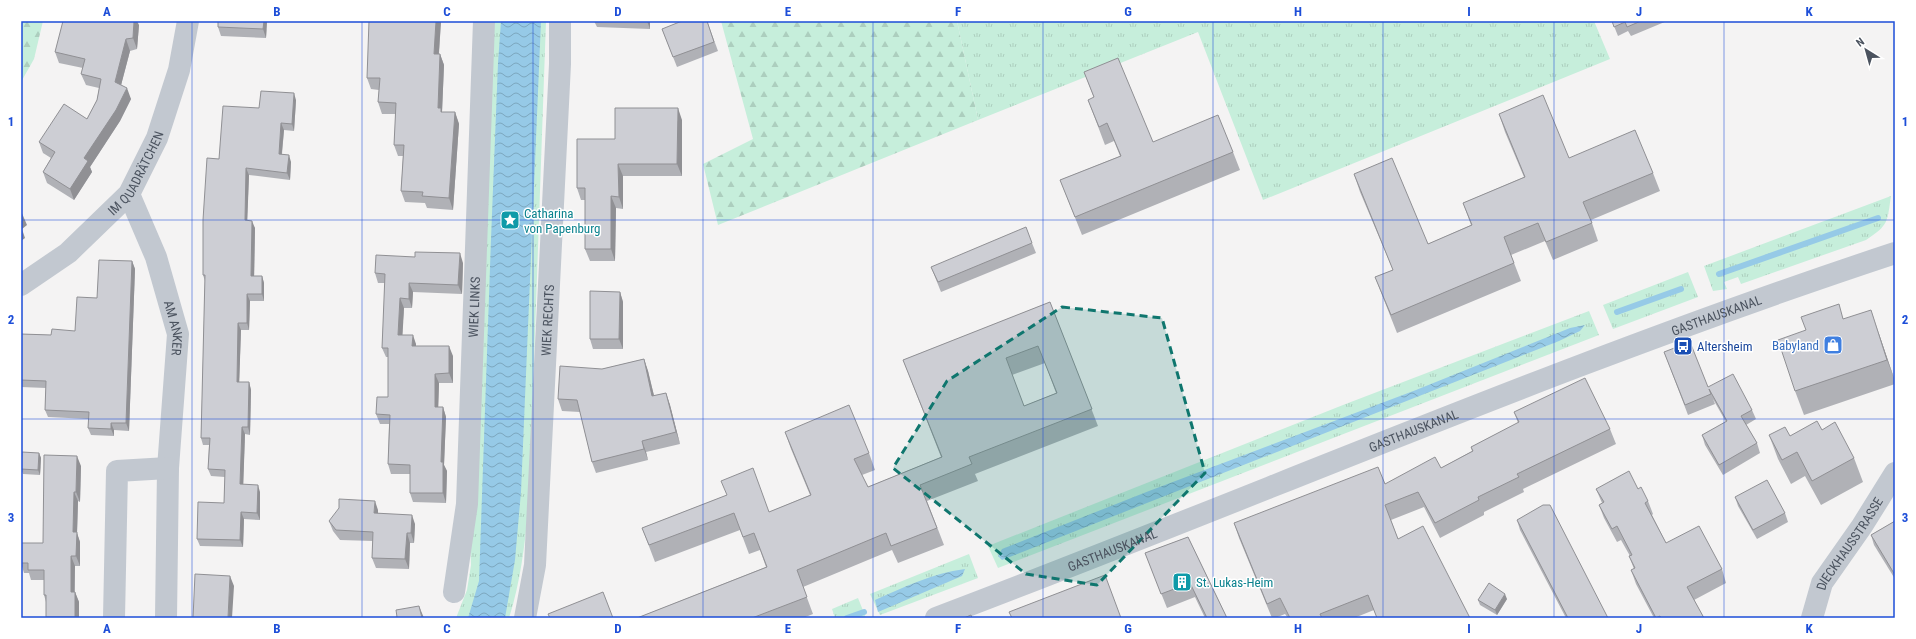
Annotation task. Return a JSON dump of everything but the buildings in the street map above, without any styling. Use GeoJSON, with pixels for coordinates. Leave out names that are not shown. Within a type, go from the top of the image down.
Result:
{"type":"FeatureCollection","features":[{"type":"Feature","properties":{"kind":"street","name":"IM QUADRÄTCHEN"},"geometry":{"type":"LineString","coordinates":[[21,285],[68,253],[128,194],[157,138],[179,70],[188,21]]}},
{"type":"Feature","properties":{"kind":"street","name":"WIEK LINKS"},"geometry":{"type":"LineString","coordinates":[[454,592],[467,504],[484,21]]}},
{"type":"Feature","properties":{"kind":"street","name":"WIEK RECHTS"},"geometry":{"type":"LineString","coordinates":[[525,618],[535,565],[559,79],[560,21]]}},
{"type":"Feature","properties":{"kind":"street","name":"AM ANKER"},"geometry":{"type":"LineString","coordinates":[[128,194],[156,257],[178,334],[168,468],[166,618]]}},
{"type":"Feature","properties":{"kind":"street","name":"GASTHAUSKANAL"},"geometry":{"type":"LineString","coordinates":[[936,618],[1614,352],[1741,305],[1895,253]]}},
{"type":"Feature","properties":{"kind":"street"},"geometry":{"type":"LineString","coordinates":[[114,618],[117,471],[168,468]]}},
{"type":"Feature","properties":{"kind":"street","name":"DIECKHAUSSTRASSE"},"geometry":{"type":"LineString","coordinates":[[1812,618],[1822,583],[1862,526],[1895,473]]}},
{"type":"Feature","properties":{"kind":"highlighted area"},"geometry":{"type":"Polygon","coordinates":[[[1062,307],[1162,318],[1205,473],[1097,585],[1026,574],[893,468],[947,381],[1062,307]]]}},
{"type":"Feature","properties":{"kind":"green space"},"geometry":{"type":"Polygon","coordinates":[[[22,21],[43,21],[34,59],[21,82],[22,21]]]}},
{"type":"Feature","properties":{"kind":"green space"},"geometry":{"type":"Polygon","coordinates":[[[492,21],[546,21],[529,503],[520,576],[509,618],[456,618],[467,590],[471,565],[470,532],[492,21]]]}},
{"type":"Feature","properties":{"kind":"green space"},"geometry":{"type":"Polygon","coordinates":[[[721,21],[957,21],[978,120],[718,225],[703,164],[753,139],[721,21]]]}},
{"type":"Feature","properties":{"kind":"green space"},"geometry":{"type":"Polygon","coordinates":[[[957,21],[1594,21],[1610,59],[1263,200],[1198,32],[978,120],[957,21]]]}},
{"type":"Feature","properties":{"kind":"green space"},"geometry":{"type":"Polygon","coordinates":[[[1891,196],[1886,222],[1879,230],[1866,240],[1741,284],[1738,277],[1724,282],[1727,289],[1713,291],[1704,266],[1891,196]]]}},
{"type":"Feature","properties":{"kind":"green space"},"geometry":{"type":"Polygon","coordinates":[[[1688,272],[1698,297],[1613,329],[1603,305],[1688,272]]]}},
{"type":"Feature","properties":{"kind":"green space"},"geometry":{"type":"Polygon","coordinates":[[[1589,311],[1599,335],[998,568],[988,546],[1343,405],[1589,311]]]}},
{"type":"Feature","properties":{"kind":"green space"},"geometry":{"type":"Polygon","coordinates":[[[969,554],[978,578],[880,615],[870,594],[969,554]]]}},
{"type":"Feature","properties":{"kind":"green space"},"geometry":{"type":"Polygon","coordinates":[[[858,598],[866,618],[835,618],[832,609],[858,598]]]}},
{"type":"Feature","properties":{"kind":"water"},"geometry":{"type":"Polygon","coordinates":[[[501,21],[541,21],[521,492],[515,560],[505,618],[468,618],[479,581],[491,239],[501,21]]]}},
{"type":"Feature","properties":{"kind":"water"},"geometry":{"type":"Polygon","coordinates":[[[1585,325],[1580,331],[1559,341],[1002,560],[998,556],[1002,549],[1149,491],[1416,390],[1570,328],[1585,325]]]}},
{"type":"Feature","properties":{"kind":"water"},"geometry":{"type":"Polygon","coordinates":[[[965,569],[962,576],[878,612],[875,600],[930,577],[965,569]]]}},
{"type":"Feature","properties":{"kind":"waterway"},"geometry":{"type":"LineString","coordinates":[[1719,274],[1878,218]]}},
{"type":"Feature","properties":{"kind":"waterway"},"geometry":{"type":"LineString","coordinates":[[1617,312],[1681,289]]}},
{"type":"Feature","properties":{"kind":"waterway"},"geometry":{"type":"LineString","coordinates":[[847,618],[864,612]]}},
{"type":"Feature","properties":{"kind":"place","name":"Catharina von Papenburg"},"geometry":{"type":"Point","coordinates":[510,220]}},
{"type":"Feature","properties":{"kind":"place","name":"Babyland"},"geometry":{"type":"Point","coordinates":[1833,345]}},
{"type":"Feature","properties":{"kind":"place","name":"Altersheim"},"geometry":{"type":"Point","coordinates":[1683,346]}},
{"type":"Feature","properties":{"kind":"place","name":"St. Lukas-Heim"},"geometry":{"type":"Point","coordinates":[1182,582]}}]}
